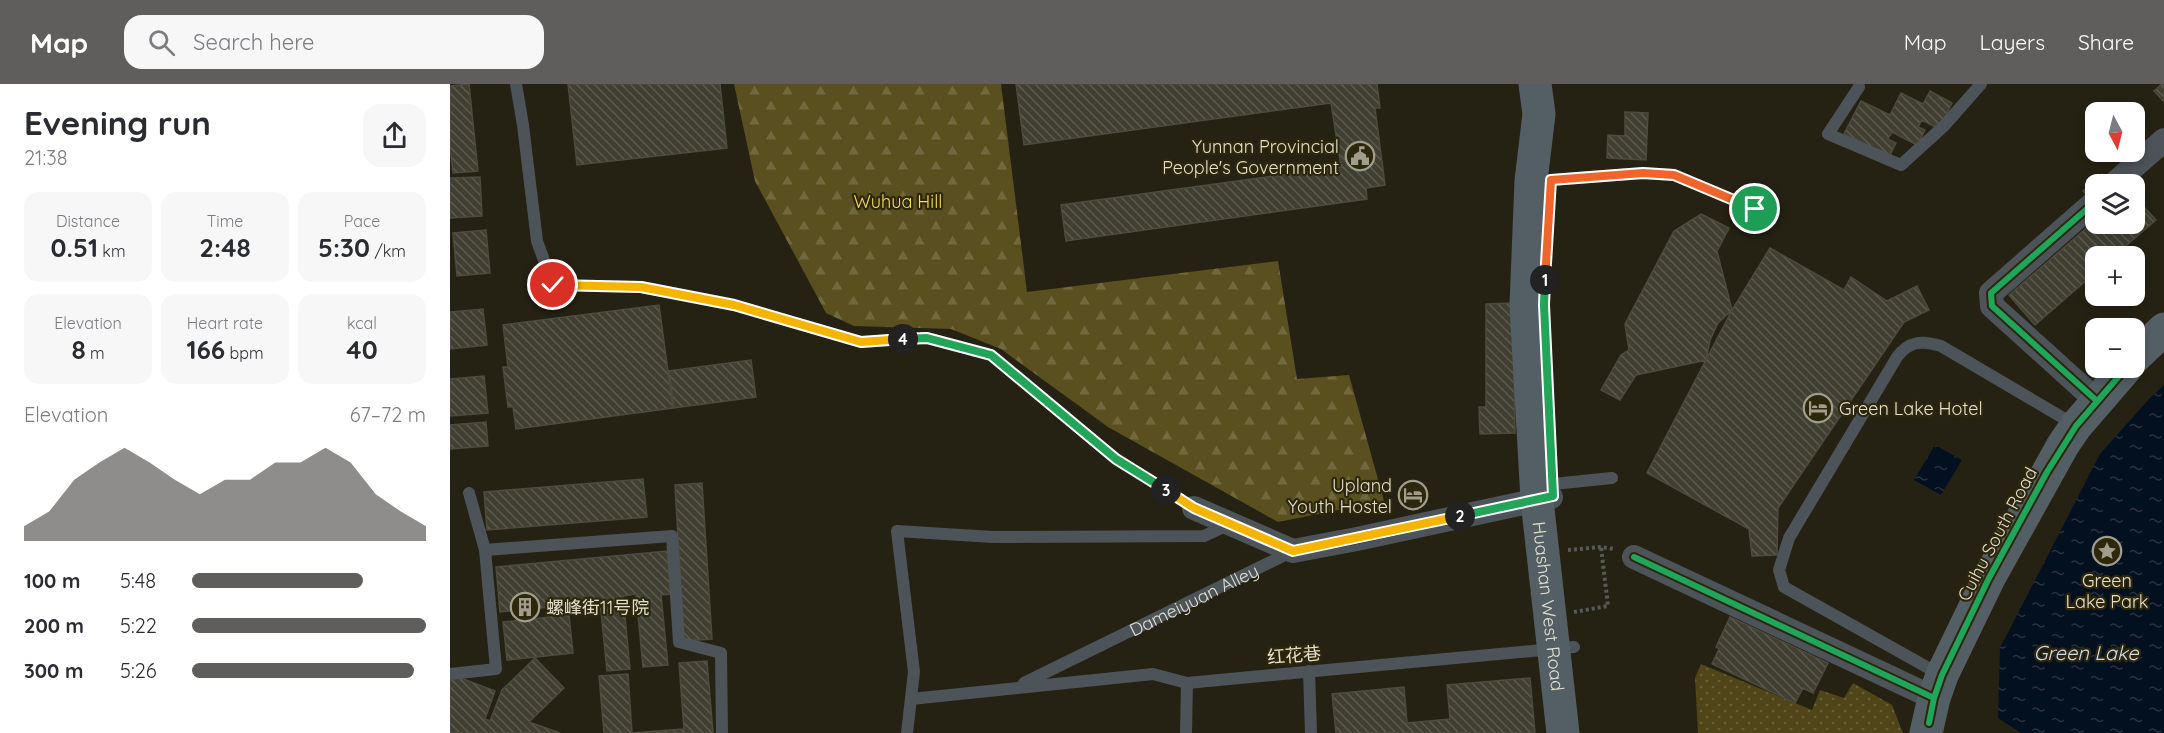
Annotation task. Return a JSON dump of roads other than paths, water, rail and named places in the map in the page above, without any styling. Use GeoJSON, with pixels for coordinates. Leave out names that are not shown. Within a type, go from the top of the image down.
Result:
{"type":"FeatureCollection","features":[{"type":"Feature","properties":{"kind":"main road","name":"Huashan West Road"},"geometry":{"type":"LineString","coordinates":[[1535,84],[1539,114],[1531,182],[1526,305],[1564,648],[1581,733]]}},
{"type":"Feature","properties":{"kind":"main road","name":"Huashan West Road"},"geometry":{"type":"LineString","coordinates":[[1552,84],[1555,112],[1544,305],[1548,493],[1561,550],[1570,612],[1564,648],[1563,733]]}},
{"type":"Feature","properties":{"kind":"main road"},"geometry":{"type":"LineString","coordinates":[[2145,347],[2164,329]]}},
{"type":"Feature","properties":{"kind":"main road","name":"Cuihu South Road"},"geometry":{"type":"LineString","coordinates":[[1926,733],[1938,687],[1989,578],[2047,472],[2076,426],[2117,378]]}},
{"type":"Feature","properties":{"kind":"street"},"geometry":{"type":"LineString","coordinates":[[2123,174],[2140,156],[2164,140]]}},
{"type":"Feature","properties":{"kind":"street"},"geometry":{"type":"LineString","coordinates":[[2085,211],[1991,293],[1992,306],[2015,316],[2097,401]]}},
{"type":"Feature","properties":{"kind":"street","name":"Dameiyuan Alley"},"geometry":{"type":"LineString","coordinates":[[1293,551],[1357,539],[1548,493]]}},
{"type":"Feature","properties":{"kind":"street"},"geometry":{"type":"LineString","coordinates":[[1194,508],[1293,551]]}},
{"type":"Feature","properties":{"kind":"street"},"geometry":{"type":"LineString","coordinates":[[1634,557],[1938,687]]}},
{"type":"Feature","properties":{"kind":"lane"},"geometry":{"type":"LineString","coordinates":[[516,84],[537,241],[553,285],[641,287],[734,305],[861,342],[927,338],[991,355],[1116,459],[1194,508]]}},
{"type":"Feature","properties":{"kind":"lane"},"geometry":{"type":"LineString","coordinates":[[1859,87],[1828,134],[1901,165],[1944,126],[1981,84]]}},
{"type":"Feature","properties":{"kind":"lane"},"geometry":{"type":"LineString","coordinates":[[1551,180],[1643,173],[1674,175],[1755,209]]}},
{"type":"Feature","properties":{"kind":"lane"},"geometry":{"type":"LineString","coordinates":[[1938,687],[1784,587],[1779,570],[1789,538],[1897,357],[1904,347],[1916,342],[1928,342],[1941,346],[2076,426]]}},
{"type":"Feature","properties":{"kind":"lane"},"geometry":{"type":"LineString","coordinates":[[1548,493],[1612,478]]}},
{"type":"Feature","properties":{"kind":"lane"},"geometry":{"type":"LineString","coordinates":[[450,674],[496,669],[484,550],[469,493]]}},
{"type":"Feature","properties":{"kind":"lane"},"geometry":{"type":"LineString","coordinates":[[907,733],[914,672],[897,531],[993,537],[1204,536],[1231,524]]}},
{"type":"Feature","properties":{"kind":"lane"},"geometry":{"type":"LineString","coordinates":[[484,550],[672,536],[679,642],[721,653],[722,733]]}},
{"type":"Feature","properties":{"kind":"lane","name":"Dameiyuan Alley"},"geometry":{"type":"LineString","coordinates":[[1017,686],[1293,551]]}},
{"type":"Feature","properties":{"kind":"lane","name":"红花巷"},"geometry":{"type":"LineString","coordinates":[[911,699],[1017,686],[1153,674],[1187,683],[1564,648]]}},
{"type":"Feature","properties":{"kind":"lane"},"geometry":{"type":"LineString","coordinates":[[1309,671],[1311,733]]}},
{"type":"Feature","properties":{"kind":"lane"},"geometry":{"type":"LineString","coordinates":[[1186,733],[1187,683]]}},
{"type":"Feature","properties":{"kind":"water","name":"Green Lake"},"geometry":{"type":"Polygon","coordinates":[[[2164,385],[2164,733],[2021,733],[1998,718],[2000,648],[2100,454],[2164,385]]]}},
{"type":"Feature","properties":{"kind":"water"},"geometry":{"type":"Polygon","coordinates":[[[1935,445],[1962,460],[1941,495],[1914,480],[1935,445]]]}},
{"type":"Feature","properties":{"kind":"place","name":"Yunnan Provincial People's Government"},"geometry":{"type":"Point","coordinates":[1360,156]}},
{"type":"Feature","properties":{"kind":"place","name":"Green Lake Hotel"},"geometry":{"type":"Point","coordinates":[1818,408]}},
{"type":"Feature","properties":{"kind":"place","name":"Upland Youth Hostel"},"geometry":{"type":"Point","coordinates":[1413,495]}},
{"type":"Feature","properties":{"kind":"place","name":"Green Lake Park"},"geometry":{"type":"Point","coordinates":[2107,551]}},
{"type":"Feature","properties":{"kind":"place","name":"螺峰街11号院"},"geometry":{"type":"Point","coordinates":[525,607]}},
{"type":"Feature","properties":{"kind":"park label","name":"Wuhua Hill"},"geometry":{"type":"Point","coordinates":[898,201]}}]}
